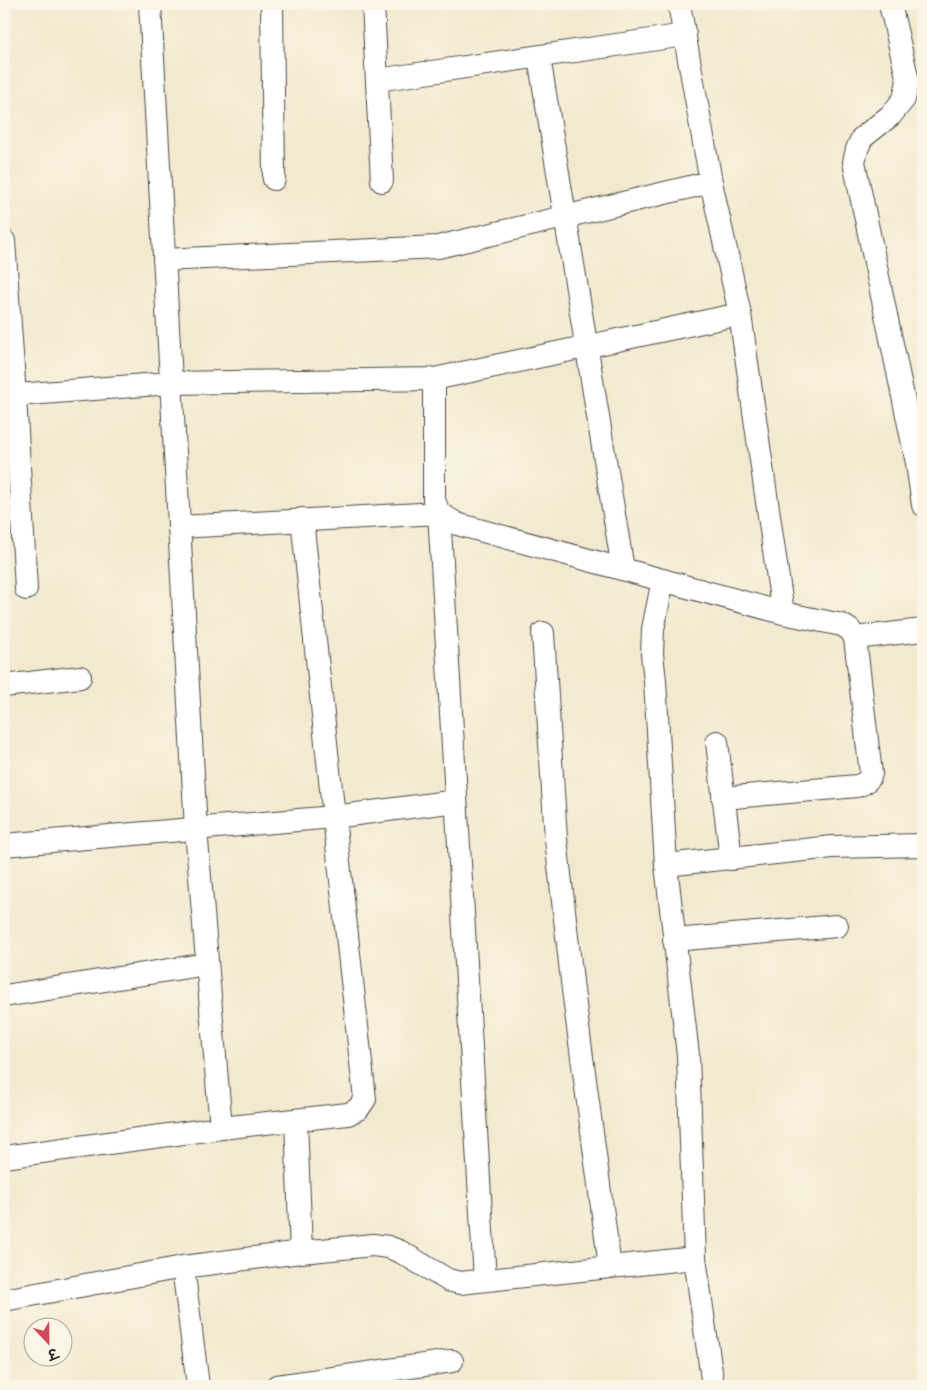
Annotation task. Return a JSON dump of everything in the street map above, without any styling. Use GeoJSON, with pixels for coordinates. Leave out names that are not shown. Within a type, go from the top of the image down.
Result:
{"type":"FeatureCollection","features":[{"type":"Feature","properties":{"kind":"street"},"geometry":{"type":"LineString","coordinates":[[150,4],[196,829],[221,1128]]}},
{"type":"Feature","properties":{"kind":"street"},"geometry":{"type":"LineString","coordinates":[[272,4],[274,179]]}},
{"type":"Feature","properties":{"kind":"street"},"geometry":{"type":"LineString","coordinates":[[373,4],[382,181]]}},
{"type":"Feature","properties":{"kind":"street"},"geometry":{"type":"LineString","coordinates":[[679,4],[711,182],[740,314],[783,613]]}},
{"type":"Feature","properties":{"kind":"street"},"geometry":{"type":"LineString","coordinates":[[890,4],[908,81],[904,99],[891,115],[862,138],[854,162],[917,463],[923,505]]}},
{"type":"Feature","properties":{"kind":"street"},"geometry":{"type":"LineString","coordinates":[[377,80],[685,34]]}},
{"type":"Feature","properties":{"kind":"street"},"geometry":{"type":"LineString","coordinates":[[539,57],[624,569]]}},
{"type":"Feature","properties":{"kind":"street"},"geometry":{"type":"LineString","coordinates":[[164,260],[438,247],[711,182]]}},
{"type":"Feature","properties":{"kind":"street"},"geometry":{"type":"LineString","coordinates":[[4,241],[9,396],[26,589]]}},
{"type":"Feature","properties":{"kind":"street"},"geometry":{"type":"LineString","coordinates":[[9,396],[171,383],[434,379],[740,314]]}},
{"type":"Feature","properties":{"kind":"street"},"geometry":{"type":"LineString","coordinates":[[434,379],[434,500],[439,513],[485,1280]]}},
{"type":"Feature","properties":{"kind":"street"},"geometry":{"type":"LineString","coordinates":[[179,526],[439,513],[457,524],[783,613],[842,625],[850,630],[855,638],[871,774],[869,778],[863,784],[857,786],[724,798]]}},
{"type":"Feature","properties":{"kind":"street"},"geometry":{"type":"LineString","coordinates":[[4,1157],[221,1128],[348,1114],[358,1109],[365,1099],[302,519]]}},
{"type":"Feature","properties":{"kind":"street"},"geometry":{"type":"LineString","coordinates":[[663,580],[653,629],[652,654],[666,866],[688,1055],[695,1258],[710,1376],[713,1386]]}},
{"type":"Feature","properties":{"kind":"street"},"geometry":{"type":"LineString","coordinates":[[855,638],[923,630]]}},
{"type":"Feature","properties":{"kind":"street"},"geometry":{"type":"LineString","coordinates":[[543,633],[556,839],[573,990],[610,1268]]}},
{"type":"Feature","properties":{"kind":"street"},"geometry":{"type":"LineString","coordinates":[[4,686],[80,677]]}},
{"type":"Feature","properties":{"kind":"street"},"geometry":{"type":"LineString","coordinates":[[717,742],[731,859]]}},
{"type":"Feature","properties":{"kind":"street"},"geometry":{"type":"LineString","coordinates":[[4,845],[334,817],[456,800]]}},
{"type":"Feature","properties":{"kind":"street"},"geometry":{"type":"LineString","coordinates":[[666,866],[832,848],[923,846]]}},
{"type":"Feature","properties":{"kind":"street"},"geometry":{"type":"LineString","coordinates":[[674,940],[837,926]]}},
{"type":"Feature","properties":{"kind":"street"},"geometry":{"type":"LineString","coordinates":[[4,996],[208,964]]}},
{"type":"Feature","properties":{"kind":"street"},"geometry":{"type":"LineString","coordinates":[[296,1120],[300,1252]]}},
{"type":"Feature","properties":{"kind":"street"},"geometry":{"type":"LineString","coordinates":[[4,1300],[183,1267],[300,1252],[373,1246],[388,1247],[401,1252],[448,1280],[460,1282],[695,1258]]}},
{"type":"Feature","properties":{"kind":"street"},"geometry":{"type":"LineString","coordinates":[[183,1267],[198,1386]]}},
{"type":"Feature","properties":{"kind":"street"},"geometry":{"type":"LineString","coordinates":[[277,1386],[452,1360]]}}]}
